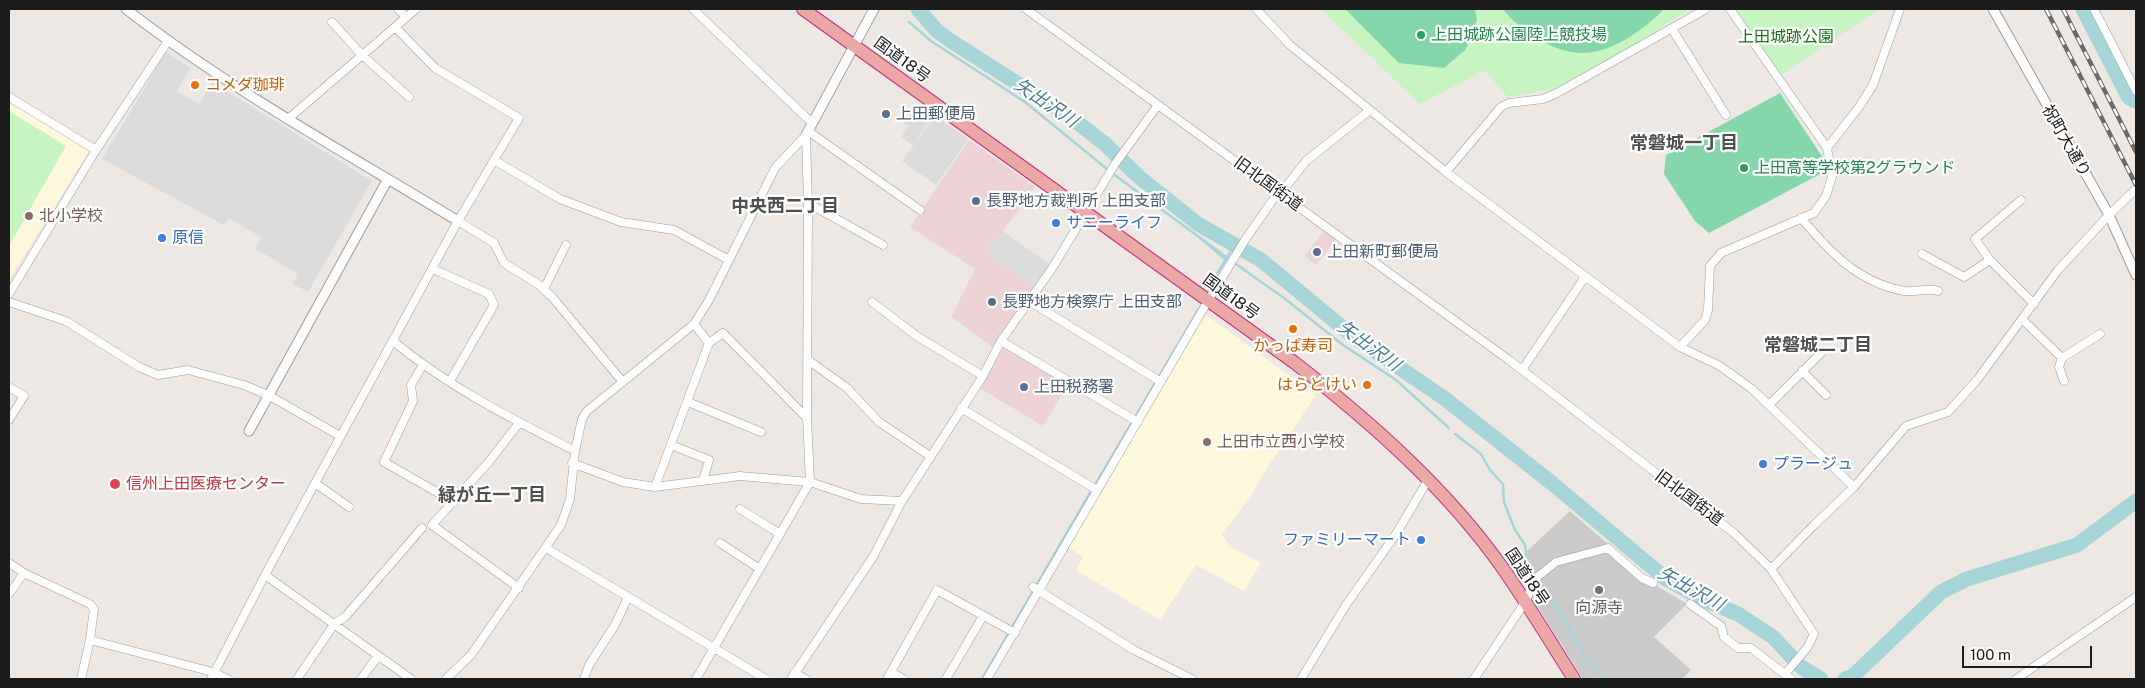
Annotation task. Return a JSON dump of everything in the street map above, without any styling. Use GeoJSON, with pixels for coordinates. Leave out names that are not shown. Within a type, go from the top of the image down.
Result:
{"type":"FeatureCollection","features":[{"type":"Feature","properties":{"kind":"highway","name":"国道18号"},"geometry":{"type":"LineString","coordinates":[[803,9],[1320,382],[1392,443],[1428,480],[1480,539],[1504,570],[1574,679]]}},
{"type":"Feature","properties":{"kind":"street"},"geometry":{"type":"LineString","coordinates":[[126,9],[168,41],[288,119],[494,243],[504,263],[544,289],[574,321],[622,381]]}},
{"type":"Feature","properties":{"kind":"street"},"geometry":{"type":"LineString","coordinates":[[398,9],[406,17]]}},
{"type":"Feature","properties":{"kind":"street"},"geometry":{"type":"LineString","coordinates":[[288,119],[416,9]]}},
{"type":"Feature","properties":{"kind":"street"},"geometry":{"type":"LineString","coordinates":[[693,9],[808,130],[868,176],[920,210]]}},
{"type":"Feature","properties":{"kind":"street"},"geometry":{"type":"LineString","coordinates":[[446,679],[470,655],[562,525],[570,499],[574,451],[582,419],[587,411],[694,324],[709,300],[775,168],[808,130],[874,9]]}},
{"type":"Feature","properties":{"kind":"street","name":"旧北国街道"},"geometry":{"type":"LineString","coordinates":[[1026,9],[1509,360],[1734,533],[1771,568],[1814,634],[1812,641],[1788,674]]}},
{"type":"Feature","properties":{"kind":"street"},"geometry":{"type":"LineString","coordinates":[[1256,9],[1290,45],[1446,172],[1680,347],[1720,366],[1770,404],[1805,441],[1854,487]]}},
{"type":"Feature","properties":{"kind":"street"},"geometry":{"type":"LineString","coordinates":[[1446,172],[1501,107],[1509,103],[1543,99],[1706,9]]}},
{"type":"Feature","properties":{"kind":"street"},"geometry":{"type":"LineString","coordinates":[[1680,347],[1705,320],[1708,310],[1710,266],[1714,260],[1721,253],[1814,213],[1826,196],[1832,177],[1828,148],[1730,9]]}},
{"type":"Feature","properties":{"kind":"street"},"geometry":{"type":"LineString","coordinates":[[1828,148],[1860,107],[1873,85],[1900,9]]}},
{"type":"Feature","properties":{"kind":"street","name":"祝町大通り"},"geometry":{"type":"LineString","coordinates":[[1993,9],[2109,214],[2136,274]]}},
{"type":"Feature","properties":{"kind":"street"},"geometry":{"type":"LineString","coordinates":[[2094,9],[2133,76],[2136,91]]}},
{"type":"Feature","properties":{"kind":"street"},"geometry":{"type":"LineString","coordinates":[[332,22],[362,55],[409,97]]}},
{"type":"Feature","properties":{"kind":"street"},"geometry":{"type":"LineString","coordinates":[[212,676],[314,483],[458,221],[518,118],[435,68],[395,27]]}},
{"type":"Feature","properties":{"kind":"street"},"geometry":{"type":"LineString","coordinates":[[1672,29],[1726,114]]}},
{"type":"Feature","properties":{"kind":"street"},"geometry":{"type":"LineString","coordinates":[[9,294],[96,150],[168,41]]}},
{"type":"Feature","properties":{"kind":"street"},"geometry":{"type":"LineString","coordinates":[[9,98],[96,150]]}},
{"type":"Feature","properties":{"kind":"street"},"geometry":{"type":"LineString","coordinates":[[806,679],[793,676],[873,557],[902,502],[930,456],[953,425],[983,376],[1001,341],[1053,267],[1115,164],[1158,105]]}},
{"type":"Feature","properties":{"kind":"street"},"geometry":{"type":"LineString","coordinates":[[987,679],[1015,633],[1037,588],[1062,545],[1138,422],[1245,240],[1280,192],[1306,162],[1370,110]]}},
{"type":"Feature","properties":{"kind":"street"},"geometry":{"type":"LineString","coordinates":[[696,679],[810,482],[807,418],[808,130]]}},
{"type":"Feature","properties":{"kind":"street"},"geometry":{"type":"LineString","coordinates":[[494,160],[560,199],[621,222],[674,230],[728,260]]}},
{"type":"Feature","properties":{"kind":"street"},"geometry":{"type":"LineString","coordinates":[[249,431],[388,179]]}},
{"type":"Feature","properties":{"kind":"street"},"geometry":{"type":"LineString","coordinates":[[1771,568],[1854,487],[1906,426],[1948,412],[1977,380],[2058,270],[2109,214],[2136,189]]}},
{"type":"Feature","properties":{"kind":"street"},"geometry":{"type":"LineString","coordinates":[[2021,200],[1975,239],[1990,260],[2034,304]]}},
{"type":"Feature","properties":{"kind":"street"},"geometry":{"type":"LineString","coordinates":[[808,204],[883,245]]}},
{"type":"Feature","properties":{"kind":"street"},"geometry":{"type":"LineString","coordinates":[[1801,218],[1829,251],[1844,264],[1874,282],[1904,291],[1929,288],[1938,291]]}},
{"type":"Feature","properties":{"kind":"street"},"geometry":{"type":"LineString","coordinates":[[544,289],[566,245]]}},
{"type":"Feature","properties":{"kind":"street"},"geometry":{"type":"LineString","coordinates":[[1922,254],[1964,277],[1990,260]]}},
{"type":"Feature","properties":{"kind":"street"},"geometry":{"type":"LineString","coordinates":[[433,269],[489,294],[494,305],[450,381]]}},
{"type":"Feature","properties":{"kind":"street"},"geometry":{"type":"LineString","coordinates":[[1522,370],[1586,277]]}},
{"type":"Feature","properties":{"kind":"street"},"geometry":{"type":"LineString","coordinates":[[1029,301],[1161,382]]}},
{"type":"Feature","properties":{"kind":"street"},"geometry":{"type":"LineString","coordinates":[[9,302],[66,321],[124,358],[158,375],[188,370],[226,379],[268,395],[340,436]]}},
{"type":"Feature","properties":{"kind":"street"},"geometry":{"type":"LineString","coordinates":[[872,302],[918,337],[983,376]]}},
{"type":"Feature","properties":{"kind":"street"},"geometry":{"type":"LineString","coordinates":[[2022,319],[2062,358]]}},
{"type":"Feature","properties":{"kind":"street"},"geometry":{"type":"LineString","coordinates":[[694,324],[709,343]]}},
{"type":"Feature","properties":{"kind":"street"},"geometry":{"type":"LineString","coordinates":[[655,487],[709,343],[723,333],[807,418]]}},
{"type":"Feature","properties":{"kind":"street"},"geometry":{"type":"LineString","coordinates":[[2064,381],[2059,367],[2062,358],[2100,334]]}},
{"type":"Feature","properties":{"kind":"street"},"geometry":{"type":"LineString","coordinates":[[393,341],[423,365],[519,423],[574,451]]}},
{"type":"Feature","properties":{"kind":"street"},"geometry":{"type":"LineString","coordinates":[[1001,341],[1138,422]]}},
{"type":"Feature","properties":{"kind":"street"},"geometry":{"type":"LineString","coordinates":[[1770,404],[1821,353]]}},
{"type":"Feature","properties":{"kind":"street"},"geometry":{"type":"LineString","coordinates":[[808,360],[847,388],[879,422],[930,456]]}},
{"type":"Feature","properties":{"kind":"street"},"geometry":{"type":"LineString","coordinates":[[423,365],[412,385],[413,402],[384,462],[454,502]]}},
{"type":"Feature","properties":{"kind":"street"},"geometry":{"type":"LineString","coordinates":[[1802,371],[1826,395]]}},
{"type":"Feature","properties":{"kind":"street"},"geometry":{"type":"LineString","coordinates":[[9,387],[24,396],[9,420]]}},
{"type":"Feature","properties":{"kind":"street"},"geometry":{"type":"LineString","coordinates":[[688,402],[761,432]]}},
{"type":"Feature","properties":{"kind":"street"},"geometry":{"type":"LineString","coordinates":[[962,408],[1097,490]]}},
{"type":"Feature","properties":{"kind":"street"},"geometry":{"type":"LineString","coordinates":[[519,423],[488,464],[432,525],[519,588]]}},
{"type":"Feature","properties":{"kind":"street"},"geometry":{"type":"LineString","coordinates":[[671,445],[709,460],[703,481]]}},
{"type":"Feature","properties":{"kind":"street"},"geometry":{"type":"LineString","coordinates":[[572,463],[623,482],[655,487],[740,476],[810,482],[861,499],[902,502]]}},
{"type":"Feature","properties":{"kind":"street"},"geometry":{"type":"LineString","coordinates":[[1301,679],[1346,605],[1396,534],[1428,480]]}},
{"type":"Feature","properties":{"kind":"street"},"geometry":{"type":"LineString","coordinates":[[314,483],[348,507]]}},
{"type":"Feature","properties":{"kind":"street"},"geometry":{"type":"LineString","coordinates":[[740,509],[780,534]]}},
{"type":"Feature","properties":{"kind":"street"},"geometry":{"type":"LineString","coordinates":[[297,679],[335,623],[345,617],[422,528]]}},
{"type":"Feature","properties":{"kind":"street"},"geometry":{"type":"LineString","coordinates":[[720,543],[760,569]]}},
{"type":"Feature","properties":{"kind":"street"},"geometry":{"type":"LineString","coordinates":[[546,548],[766,679]]}},
{"type":"Feature","properties":{"kind":"street"},"geometry":{"type":"LineString","coordinates":[[1474,679],[1524,602],[1534,580],[1556,562],[1608,548],[1642,578],[1653,582]]}},
{"type":"Feature","properties":{"kind":"street"},"geometry":{"type":"LineString","coordinates":[[9,562],[24,574],[90,604],[94,609],[90,640],[81,679]]}},
{"type":"Feature","properties":{"kind":"street"},"geometry":{"type":"LineString","coordinates":[[9,594],[24,574]]}},
{"type":"Feature","properties":{"kind":"street"},"geometry":{"type":"LineString","coordinates":[[265,575],[335,623],[411,679]]}},
{"type":"Feature","properties":{"kind":"street"},"geometry":{"type":"LineString","coordinates":[[1037,588],[1134,650],[1192,679]]}},
{"type":"Feature","properties":{"kind":"street"},"geometry":{"type":"LineString","coordinates":[[903,679],[889,676],[937,590],[1015,633]]}},
{"type":"Feature","properties":{"kind":"street"},"geometry":{"type":"LineString","coordinates":[[584,679],[589,665],[615,625],[628,597]]}},
{"type":"Feature","properties":{"kind":"street"},"geometry":{"type":"LineString","coordinates":[[2016,679],[2136,597]]}},
{"type":"Feature","properties":{"kind":"street"},"geometry":{"type":"LineString","coordinates":[[1690,604],[1722,626],[1724,637],[1738,648],[1751,648],[1788,674]]}},
{"type":"Feature","properties":{"kind":"street"},"geometry":{"type":"LineString","coordinates":[[946,679],[983,616]]}},
{"type":"Feature","properties":{"kind":"street"},"geometry":{"type":"LineString","coordinates":[[90,640],[228,679]]}},
{"type":"Feature","properties":{"kind":"street"},"geometry":{"type":"LineString","coordinates":[[361,679],[378,656]]}},
{"type":"Feature","properties":{"kind":"shaded area"},"geometry":{"type":"Polygon","coordinates":[[[166,52],[190,68],[177,91],[199,104],[212,82],[372,181],[308,292],[293,284],[298,274],[256,249],[261,237],[229,218],[224,225],[102,159],[166,52]]]}},
{"type":"Feature","properties":{"kind":"shaded area","name":"北小学校"},"geometry":{"type":"Polygon","coordinates":[[[9,101],[89,151],[9,280],[9,101]]]}},
{"type":"Feature","properties":{"kind":"shaded area"},"geometry":{"type":"Polygon","coordinates":[[[913,108],[919,113],[921,109],[932,117],[913,145],[901,137],[909,126],[903,122],[913,108]]]}},
{"type":"Feature","properties":{"kind":"shaded area"},"geometry":{"type":"Polygon","coordinates":[[[935,116],[968,139],[936,185],[902,161],[935,116]]]}},
{"type":"Feature","properties":{"kind":"shaded area","name":"長野地方裁判所 上田支部"},"geometry":{"type":"Polygon","coordinates":[[[969,140],[1035,187],[987,253],[1036,286],[993,347],[951,317],[975,269],[910,227],[969,140]]]}},
{"type":"Feature","properties":{"kind":"shaded area"},"geometry":{"type":"Polygon","coordinates":[[[1325,229],[1337,238],[1316,265],[1305,256],[1325,229]]]}},
{"type":"Feature","properties":{"kind":"shaded area"},"geometry":{"type":"Polygon","coordinates":[[[1003,231],[1050,265],[1036,286],[987,253],[1003,231]]]}},
{"type":"Feature","properties":{"kind":"shaded area","name":"上田市立西小学校"},"geometry":{"type":"Polygon","coordinates":[[[1205,314],[1316,395],[1265,471],[1251,496],[1221,535],[1233,548],[1261,563],[1244,591],[1196,565],[1160,620],[1076,570],[1083,557],[1068,547],[1205,314]]]}},
{"type":"Feature","properties":{"kind":"shaded area","name":"上田税務署"},"geometry":{"type":"Polygon","coordinates":[[[1004,346],[1068,385],[1043,426],[981,389],[1004,346]]]}},
{"type":"Feature","properties":{"kind":"shaded area","name":"向源寺"},"geometry":{"type":"Polygon","coordinates":[[[1570,511],[1608,544],[1607,552],[1642,581],[1652,583],[1687,604],[1654,637],[1691,670],[1682,679],[1583,679],[1531,596],[1538,581],[1528,560],[1527,551],[1570,511]]]}},
{"type":"Feature","properties":{"kind":"green space"},"geometry":{"type":"Polygon","coordinates":[[[1321,9],[1690,9],[1588,75],[1553,89],[1508,97],[1484,70],[1420,104],[1321,9]]]}},
{"type":"Feature","properties":{"kind":"green space","name":"上田城跡公園陸上競技場"},"geometry":{"type":"Polygon","coordinates":[[[1345,9],[1475,9],[1477,20],[1466,49],[1444,68],[1399,63],[1345,9]]]}},
{"type":"Feature","properties":{"kind":"green space"},"geometry":{"type":"Polygon","coordinates":[[[1503,9],[1664,9],[1644,27],[1619,43],[1585,53],[1563,50],[1538,39],[1519,26],[1503,9]]]}},
{"type":"Feature","properties":{"kind":"green space","name":"上田城跡公園"},"geometry":{"type":"Polygon","coordinates":[[[1733,9],[1879,9],[1779,76],[1733,9]]]}},
{"type":"Feature","properties":{"kind":"green space","name":"上田高等学校第2グラウンド"},"geometry":{"type":"Polygon","coordinates":[[[1780,93],[1823,158],[1822,173],[1709,233],[1695,221],[1664,174],[1666,155],[1780,93]]]}},
{"type":"Feature","properties":{"kind":"green space"},"geometry":{"type":"Polygon","coordinates":[[[9,111],[66,146],[9,246],[9,111]]]}},
{"type":"Feature","properties":{"kind":"waterway","name":"矢出沢川"},"geometry":{"type":"LineString","coordinates":[[918,9],[937,31],[1073,119],[1105,144],[1139,177],[1198,224],[1261,260],[1354,337],[1444,398],[1553,484],[1666,579],[1702,599],[1738,614],[1773,637],[1801,667],[1821,679]]}},
{"type":"Feature","properties":{"kind":"waterway"},"geometry":{"type":"LineString","coordinates":[[2083,9],[2128,96],[2136,101]]}},
{"type":"Feature","properties":{"kind":"waterway"},"geometry":{"type":"LineString","coordinates":[[909,22],[931,41],[1025,102],[1107,169]]}},
{"type":"Feature","properties":{"kind":"waterway"},"geometry":{"type":"LineString","coordinates":[[1112,173],[1229,259]]}},
{"type":"Feature","properties":{"kind":"waterway"},"geometry":{"type":"LineString","coordinates":[[1199,237],[1226,260]]}},
{"type":"Feature","properties":{"kind":"waterway"},"geometry":{"type":"LineString","coordinates":[[1208,289],[1235,244]]}},
{"type":"Feature","properties":{"kind":"waterway"},"geometry":{"type":"LineString","coordinates":[[1233,262],[1284,298],[1343,345],[1396,380],[1449,428]]}},
{"type":"Feature","properties":{"kind":"waterway"},"geometry":{"type":"LineString","coordinates":[[1095,485],[1200,307]]}},
{"type":"Feature","properties":{"kind":"waterway"},"geometry":{"type":"LineString","coordinates":[[1455,434],[1481,454],[1490,470],[1503,484],[1504,502],[1515,530],[1525,545],[1527,560],[1533,575]]}},
{"type":"Feature","properties":{"kind":"waterway"},"geometry":{"type":"LineString","coordinates":[[982,679],[1090,493]]}},
{"type":"Feature","properties":{"kind":"waterway","name":"矢出沢川"},"geometry":{"type":"LineString","coordinates":[[1845,679],[1853,676],[1941,592],[1967,579],[2077,545],[2136,501]]}},
{"type":"Feature","properties":{"kind":"waterway"},"geometry":{"type":"LineString","coordinates":[[1538,582],[1553,600],[1589,663],[1604,679]]}},
{"type":"Feature","properties":{"kind":"railway"},"geometry":{"type":"LineString","coordinates":[[2046,9],[2136,185]]}},
{"type":"Feature","properties":{"kind":"railway"},"geometry":{"type":"LineString","coordinates":[[2063,9],[2136,152]]}},
{"type":"Feature","properties":{"kind":"place","name":"上田城跡公園陸上競技場"},"geometry":{"type":"Point","coordinates":[1421,35]}},
{"type":"Feature","properties":{"kind":"place","name":"コメダ珈琲"},"geometry":{"type":"Point","coordinates":[195,85]}},
{"type":"Feature","properties":{"kind":"place","name":"上田郵便局"},"geometry":{"type":"Point","coordinates":[886,114]}},
{"type":"Feature","properties":{"kind":"place","name":"上田高等学校第2グラウンド"},"geometry":{"type":"Point","coordinates":[1744,168]}},
{"type":"Feature","properties":{"kind":"place","name":"長野地方裁判所 上田支部"},"geometry":{"type":"Point","coordinates":[976,201]}},
{"type":"Feature","properties":{"kind":"place","name":"北小学校"},"geometry":{"type":"Point","coordinates":[29,216]}},
{"type":"Feature","properties":{"kind":"place","name":"サニーライフ"},"geometry":{"type":"Point","coordinates":[1056,223]}},
{"type":"Feature","properties":{"kind":"place","name":"原信"},"geometry":{"type":"Point","coordinates":[162,238]}},
{"type":"Feature","properties":{"kind":"place","name":"上田新町郵便局"},"geometry":{"type":"Point","coordinates":[1317,252]}},
{"type":"Feature","properties":{"kind":"place","name":"長野地方検察庁 上田支部"},"geometry":{"type":"Point","coordinates":[992,302]}},
{"type":"Feature","properties":{"kind":"place","name":"かっぱ寿司"},"geometry":{"type":"Point","coordinates":[1293,329]}},
{"type":"Feature","properties":{"kind":"place","name":"はらどけい"},"geometry":{"type":"Point","coordinates":[1367,385]}},
{"type":"Feature","properties":{"kind":"place","name":"上田税務署"},"geometry":{"type":"Point","coordinates":[1024,387]}},
{"type":"Feature","properties":{"kind":"place","name":"上田市立西小学校"},"geometry":{"type":"Point","coordinates":[1207,442]}},
{"type":"Feature","properties":{"kind":"place","name":"プラージュ"},"geometry":{"type":"Point","coordinates":[1763,464]}},
{"type":"Feature","properties":{"kind":"place","name":"信州上田医療センター"},"geometry":{"type":"Point","coordinates":[115,484]}},
{"type":"Feature","properties":{"kind":"place","name":"ファミリーマート"},"geometry":{"type":"Point","coordinates":[1421,540]}},
{"type":"Feature","properties":{"kind":"place","name":"向源寺"},"geometry":{"type":"Point","coordinates":[1599,590]}},
{"type":"Feature","properties":{"kind":"district","name":"常磐城一丁目"},"geometry":{"type":"Point","coordinates":[1684,143]}},
{"type":"Feature","properties":{"kind":"district","name":"中央西二丁目"},"geometry":{"type":"Point","coordinates":[785,206]}},
{"type":"Feature","properties":{"kind":"district","name":"常磐城二丁目"},"geometry":{"type":"Point","coordinates":[1818,345]}},
{"type":"Feature","properties":{"kind":"district","name":"緑が丘一丁目"},"geometry":{"type":"Point","coordinates":[492,495]}}]}
